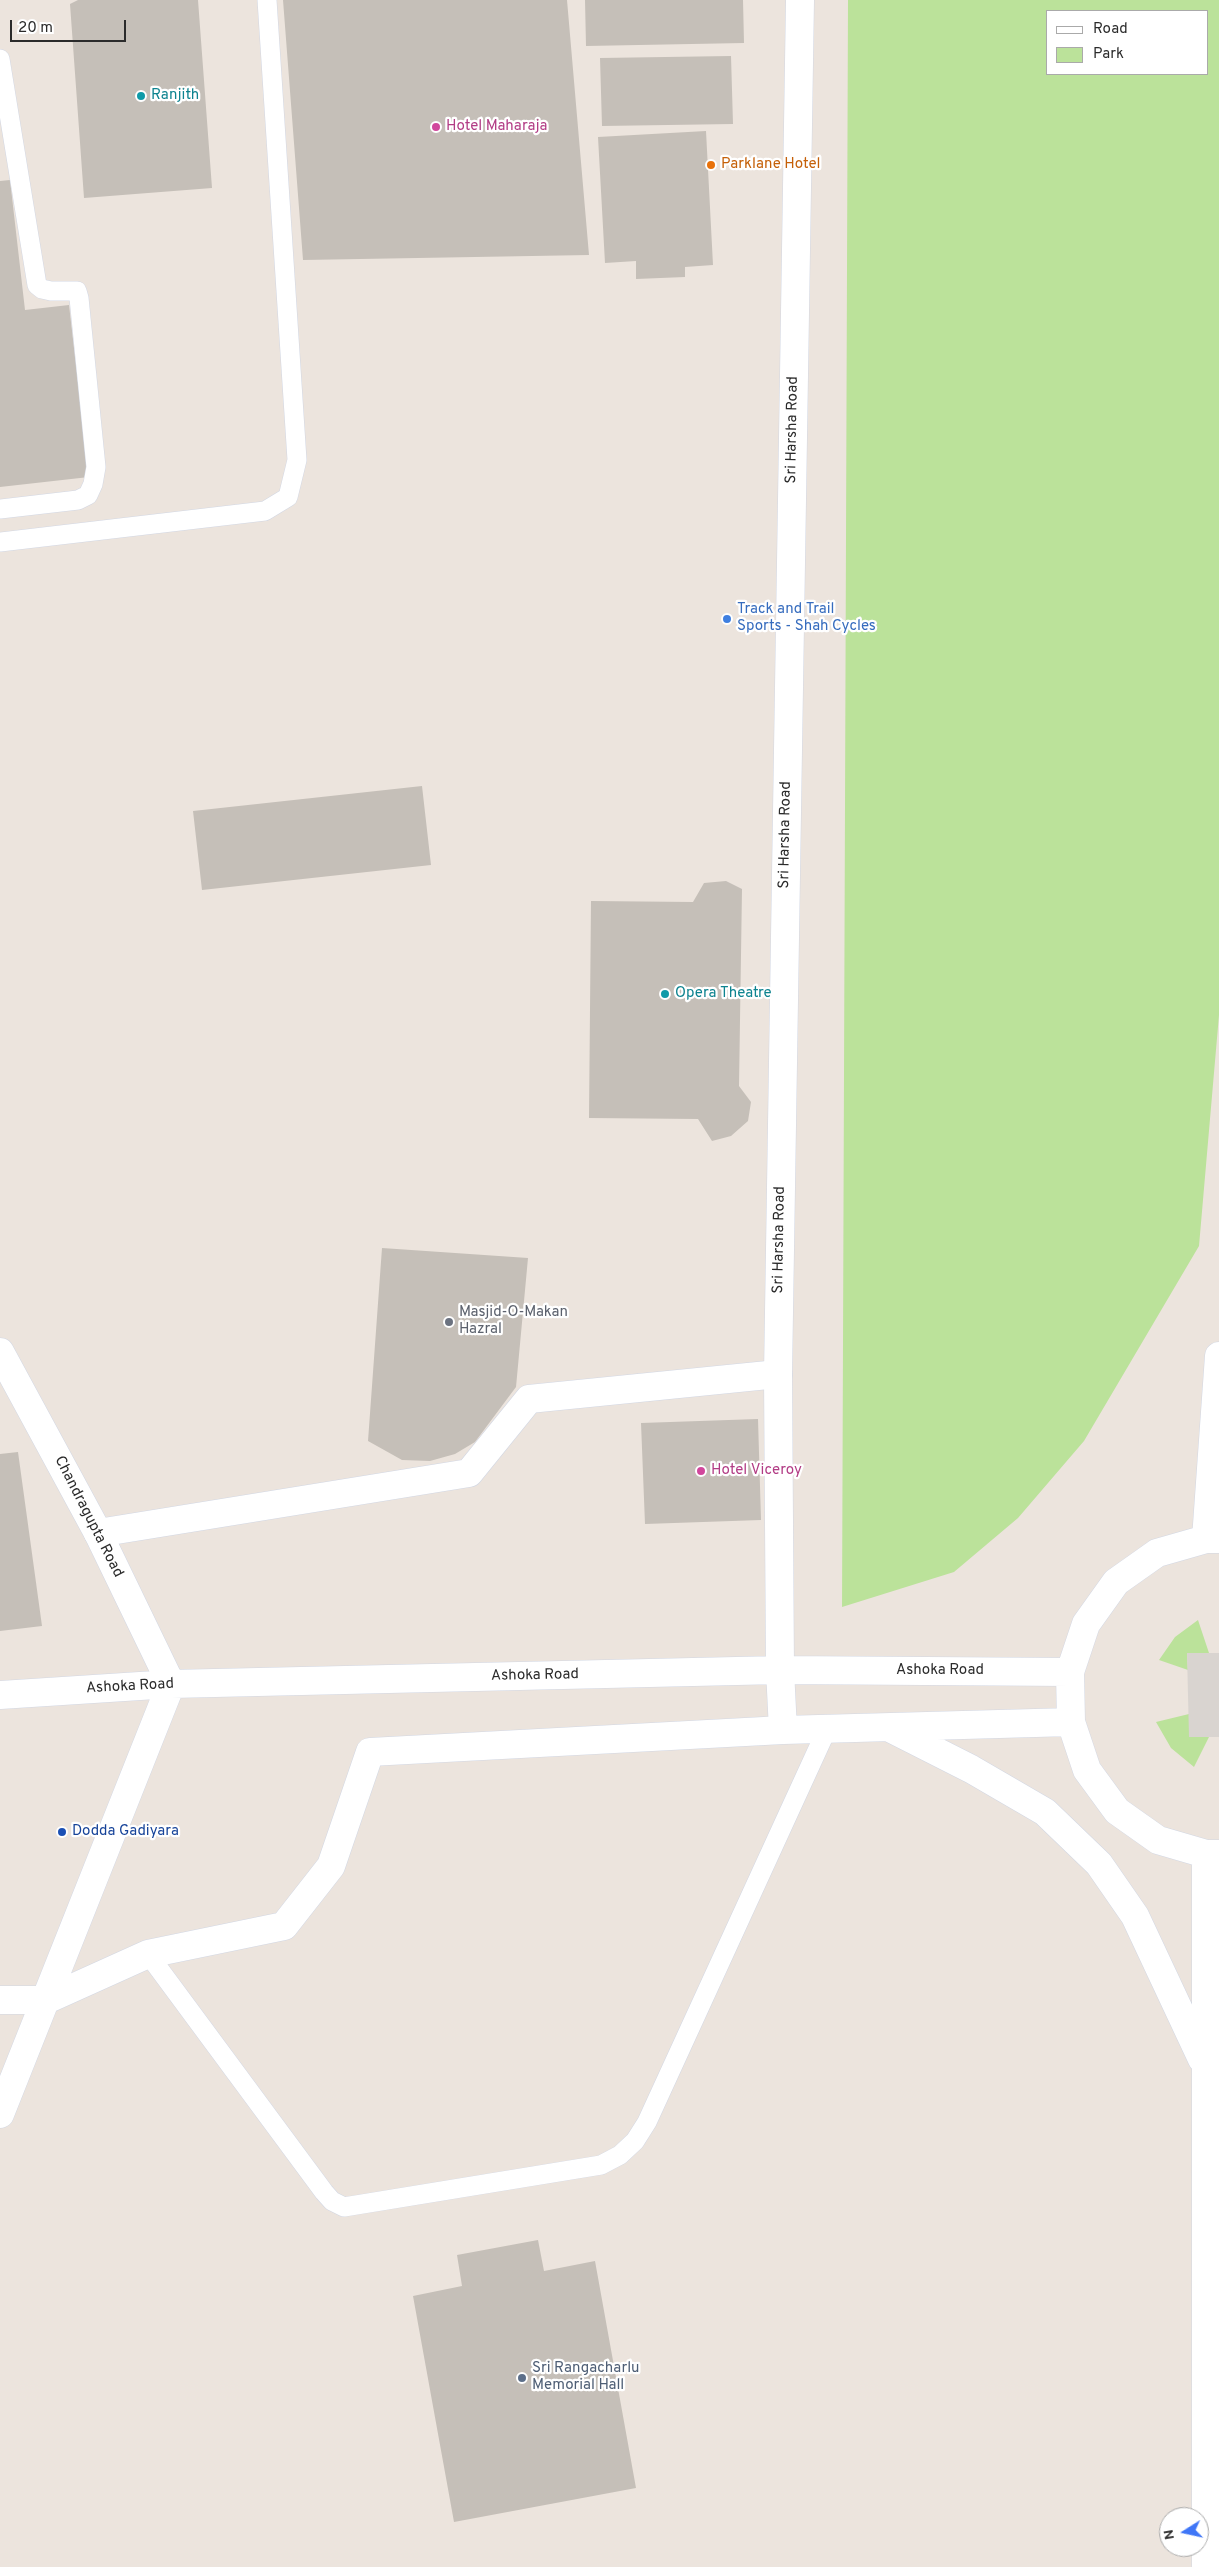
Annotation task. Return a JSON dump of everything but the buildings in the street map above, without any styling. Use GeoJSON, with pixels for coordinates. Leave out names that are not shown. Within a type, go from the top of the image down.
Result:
{"type":"FeatureCollection","features":[{"type":"Feature","properties":{"kind":"street","name":"Sri Harsha Road"},"geometry":{"type":"LineString","coordinates":[[783,1730],[780,1670],[778,1374],[800,0]]}},
{"type":"Feature","properties":{"kind":"street"},"geometry":{"type":"LineString","coordinates":[[1206,2567],[1206,2067],[1212,1854],[1158,1840],[1117,1811],[1087,1770],[1070,1722],[1070,1672],[1086,1624],[1116,1582],[1157,1553],[1212,1539],[1219,1356]]}},
{"type":"Feature","properties":{"kind":"street","name":"Chandragupta Road"},"geometry":{"type":"LineString","coordinates":[[2,1361],[98,1533],[171,1684]]}},
{"type":"Feature","properties":{"kind":"street"},"geometry":{"type":"LineString","coordinates":[[98,1533],[469,1473],[529,1399],[778,1374]]}},
{"type":"Feature","properties":{"kind":"street","name":"Ashoka Road"},"geometry":{"type":"LineString","coordinates":[[0,1695],[171,1684],[780,1670],[1070,1672]]}},
{"type":"Feature","properties":{"kind":"street"},"geometry":{"type":"LineString","coordinates":[[0,2114],[171,1684]]}},
{"type":"Feature","properties":{"kind":"street"},"geometry":{"type":"LineString","coordinates":[[0,2000],[46,2000],[148,1954],[284,1926],[331,1866],[370,1752],[783,1730],[1070,1722]]}},
{"type":"Feature","properties":{"kind":"street"},"geometry":{"type":"LineString","coordinates":[[889,1728],[971,1769],[1045,1812],[1099,1864],[1135,1916],[1206,2067]]}},
{"type":"Feature","properties":{"kind":"lane"},"geometry":{"type":"LineString","coordinates":[[0,542],[265,511],[288,497],[297,460],[267,0]]}},
{"type":"Feature","properties":{"kind":"lane"},"geometry":{"type":"LineString","coordinates":[[0,59],[37,284],[42,290],[77,291],[79,298],[96,467],[93,484],[88,495],[78,500],[0,509]]}},
{"type":"Feature","properties":{"kind":"lane"},"geometry":{"type":"LineString","coordinates":[[148,1954],[324,2192],[332,2201],[344,2207],[601,2165],[620,2156],[635,2141],[647,2122],[827,1729]]}},
{"type":"Feature","properties":{"kind":"green space"},"geometry":{"type":"Polygon","coordinates":[[[848,0],[1219,0],[1219,1015],[1199,1246],[1084,1441],[1018,1518],[954,1572],[842,1607],[848,0]]]}},
{"type":"Feature","properties":{"kind":"green space"},"geometry":{"type":"Polygon","coordinates":[[[1198,1620],[1209,1653],[1187,1653],[1188,1670],[1159,1660],[1175,1637],[1198,1620]]]}},
{"type":"Feature","properties":{"kind":"green space"},"geometry":{"type":"Polygon","coordinates":[[[1189,1714],[1189,1737],[1209,1737],[1194,1767],[1171,1748],[1156,1722],[1189,1714]]]}},
{"type":"Feature","properties":{"kind":"shaded area"},"geometry":{"type":"Polygon","coordinates":[[[1187,1653],[1219,1653],[1219,1737],[1189,1737],[1187,1653]]]}},
{"type":"Feature","properties":{"kind":"place","name":"Ranjith"},"geometry":{"type":"Point","coordinates":[141,96]}},
{"type":"Feature","properties":{"kind":"place","name":"Hotel Maharaja"},"geometry":{"type":"Point","coordinates":[436,127]}},
{"type":"Feature","properties":{"kind":"place","name":"Parklane Hotel"},"geometry":{"type":"Point","coordinates":[711,165]}},
{"type":"Feature","properties":{"kind":"place","name":"Track and Trail Sports - Shah Cycles"},"geometry":{"type":"Point","coordinates":[727,619]}},
{"type":"Feature","properties":{"kind":"place","name":"Opera Theatre"},"geometry":{"type":"Point","coordinates":[665,994]}},
{"type":"Feature","properties":{"kind":"place","name":"Masjid-O-Makan Hazral"},"geometry":{"type":"Point","coordinates":[449,1322]}},
{"type":"Feature","properties":{"kind":"place","name":"Hotel Viceroy"},"geometry":{"type":"Point","coordinates":[701,1471]}},
{"type":"Feature","properties":{"kind":"place","name":"Dodda Gadiyara"},"geometry":{"type":"Point","coordinates":[62,1832]}},
{"type":"Feature","properties":{"kind":"place","name":"Sri Rangacharlu Memorial Hall"},"geometry":{"type":"Point","coordinates":[522,2378]}}]}
